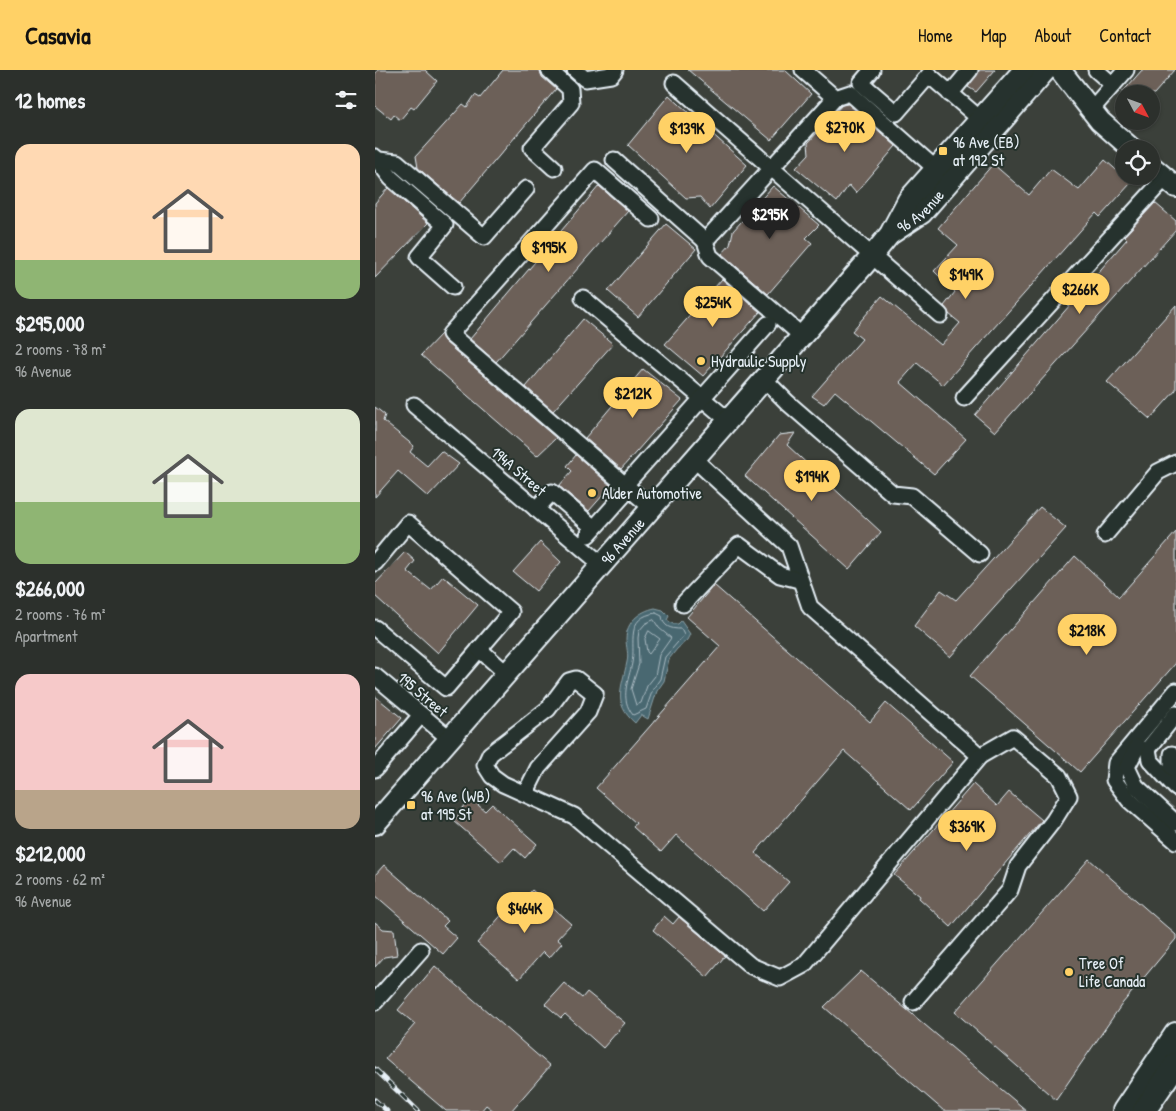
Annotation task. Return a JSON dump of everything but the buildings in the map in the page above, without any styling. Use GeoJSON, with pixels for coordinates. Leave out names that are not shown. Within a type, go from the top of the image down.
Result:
{"type":"FeatureCollection","features":[{"type":"Feature","properties":{"kind":"highway"},"geometry":{"type":"LineString","coordinates":[[1124,1111],[1176,1034]]}},
{"type":"Feature","properties":{"kind":"highway"},"geometry":{"type":"LineString","coordinates":[[1144,1111],[1176,1064]]}},
{"type":"Feature","properties":{"kind":"main road","name":"96 Avenue"},"geometry":{"type":"LineString","coordinates":[[890,234],[908,200],[1024,70]]}},
{"type":"Feature","properties":{"kind":"main road","name":"96 Avenue"},"geometry":{"type":"LineString","coordinates":[[375,824],[802,336],[864,253],[922,213],[1046,70]]}},
{"type":"Feature","properties":{"kind":"main road"},"geometry":{"type":"LineString","coordinates":[[1060,70],[1100,121],[1122,140]]}},
{"type":"Feature","properties":{"kind":"street"},"geometry":{"type":"LineString","coordinates":[[549,70],[571,89],[571,103],[531,148],[554,168]]}},
{"type":"Feature","properties":{"kind":"street"},"geometry":{"type":"LineString","coordinates":[[575,70],[585,79],[611,75],[615,70]]}},
{"type":"Feature","properties":{"kind":"street"},"geometry":{"type":"LineString","coordinates":[[803,70],[835,98]]}},
{"type":"Feature","properties":{"kind":"street"},"geometry":{"type":"LineString","coordinates":[[872,70],[861,83],[896,113],[929,74],[941,76],[950,94],[980,120]]}},
{"type":"Feature","properties":{"kind":"street"},"geometry":{"type":"LineString","coordinates":[[950,94],[970,70]]}},
{"type":"Feature","properties":{"kind":"street"},"geometry":{"type":"LineString","coordinates":[[1096,70],[1113,85]]}},
{"type":"Feature","properties":{"kind":"street"},"geometry":{"type":"LineString","coordinates":[[1091,110],[1126,70]]}},
{"type":"Feature","properties":{"kind":"street"},"geometry":{"type":"LineString","coordinates":[[674,83],[864,253],[941,315]]}},
{"type":"Feature","properties":{"kind":"street"},"geometry":{"type":"LineString","coordinates":[[705,241],[835,98],[850,93],[936,169]]}},
{"type":"Feature","properties":{"kind":"street"},"geometry":{"type":"LineString","coordinates":[[377,158],[397,162],[484,237],[527,189]]}},
{"type":"Feature","properties":{"kind":"street"},"geometry":{"type":"LineString","coordinates":[[377,158],[391,178],[445,225],[419,257],[453,287]]}},
{"type":"Feature","properties":{"kind":"street"},"geometry":{"type":"LineString","coordinates":[[614,160],[705,241],[710,256],[802,336]]}},
{"type":"Feature","properties":{"kind":"street"},"geometry":{"type":"LineString","coordinates":[[651,219],[595,170],[450,334],[651,507]]}},
{"type":"Feature","properties":{"kind":"street"},"geometry":{"type":"LineString","coordinates":[[964,398],[1164,177]]}},
{"type":"Feature","properties":{"kind":"street"},"geometry":{"type":"LineString","coordinates":[[583,298],[728,420]]}},
{"type":"Feature","properties":{"kind":"street"},"geometry":{"type":"LineString","coordinates":[[579,545],[702,398],[768,324]]}},
{"type":"Feature","properties":{"kind":"street"},"geometry":{"type":"LineString","coordinates":[[764,379],[893,494],[912,496],[980,554]]}},
{"type":"Feature","properties":{"kind":"street","name":"194A Street"},"geometry":{"type":"LineString","coordinates":[[414,405],[601,564]]}},
{"type":"Feature","properties":{"kind":"street"},"geometry":{"type":"LineString","coordinates":[[694,459],[789,546],[799,580],[810,607],[980,756]]}},
{"type":"Feature","properties":{"kind":"street"},"geometry":{"type":"LineString","coordinates":[[1105,535],[1158,472],[1176,463]]}},
{"type":"Feature","properties":{"kind":"street"},"geometry":{"type":"LineString","coordinates":[[537,509],[551,492],[594,528]]}},
{"type":"Feature","properties":{"kind":"street"},"geometry":{"type":"LineString","coordinates":[[375,562],[408,523],[511,612],[446,688],[378,636]]}},
{"type":"Feature","properties":{"kind":"street"},"geometry":{"type":"LineString","coordinates":[[683,604],[739,544],[780,575],[799,580]]}},
{"type":"Feature","properties":{"kind":"street"},"geometry":{"type":"LineString","coordinates":[[479,649],[506,673]]}},
{"type":"Feature","properties":{"kind":"street","name":"195 Street"},"geometry":{"type":"LineString","coordinates":[[375,676],[449,738]]}},
{"type":"Feature","properties":{"kind":"street"},"geometry":{"type":"LineString","coordinates":[[525,794],[538,768],[588,712],[595,694],[576,678],[569,681],[548,709],[490,754],[485,765],[492,776],[525,794],[574,816],[751,966],[780,978],[804,965],[980,756],[1013,737],[1059,776],[1069,796],[1054,820],[1018,866],[1010,890],[913,1002]]}},
{"type":"Feature","properties":{"kind":"street"},"geometry":{"type":"LineString","coordinates":[[1176,691],[1116,763],[1114,780],[1129,800],[1176,841]]}},
{"type":"Feature","properties":{"kind":"street"},"geometry":{"type":"LineString","coordinates":[[1176,702],[1137,748],[1127,767],[1136,786],[1176,823]]}},
{"type":"Feature","properties":{"kind":"street"},"geometry":{"type":"LineString","coordinates":[[1176,714],[1148,749],[1150,760],[1176,788]]}},
{"type":"Feature","properties":{"kind":"street"},"geometry":{"type":"LineString","coordinates":[[375,769],[421,715]]}},
{"type":"Feature","properties":{"kind":"street"},"geometry":{"type":"LineString","coordinates":[[1172,754],[1172,767],[1176,770]]}},
{"type":"Feature","properties":{"kind":"street"},"geometry":{"type":"LineString","coordinates":[[375,1002],[421,950]]}},
{"type":"Feature","properties":{"kind":"water"},"geometry":{"type":"Polygon","coordinates":[[[655,608],[663,610],[669,616],[667,620],[673,624],[678,624],[681,621],[690,634],[687,640],[669,659],[664,681],[657,691],[648,719],[641,715],[635,723],[623,709],[620,694],[628,659],[626,639],[628,627],[639,615],[655,608]]]}},
{"type":"Feature","properties":{"kind":"railway"},"geometry":{"type":"LineString","coordinates":[[375,1069],[418,1111]]}},
{"type":"Feature","properties":{"kind":"railway"},"geometry":{"type":"LineString","coordinates":[[375,1100],[387,1111]]}},
{"type":"Feature","properties":{"kind":"place","name":"96 Ave (EB) at 192 St"},"geometry":{"type":"Point","coordinates":[943,151]}},
{"type":"Feature","properties":{"kind":"place","name":"Hydraulic Supply"},"geometry":{"type":"Point","coordinates":[701,361]}},
{"type":"Feature","properties":{"kind":"place","name":"Alder Automotive"},"geometry":{"type":"Point","coordinates":[592,493]}},
{"type":"Feature","properties":{"kind":"place","name":"96 Ave (WB) at 195 St"},"geometry":{"type":"Point","coordinates":[411,805]}},
{"type":"Feature","properties":{"kind":"place","name":"Tree Of Life Canada"},"geometry":{"type":"Point","coordinates":[1069,972]}}]}
